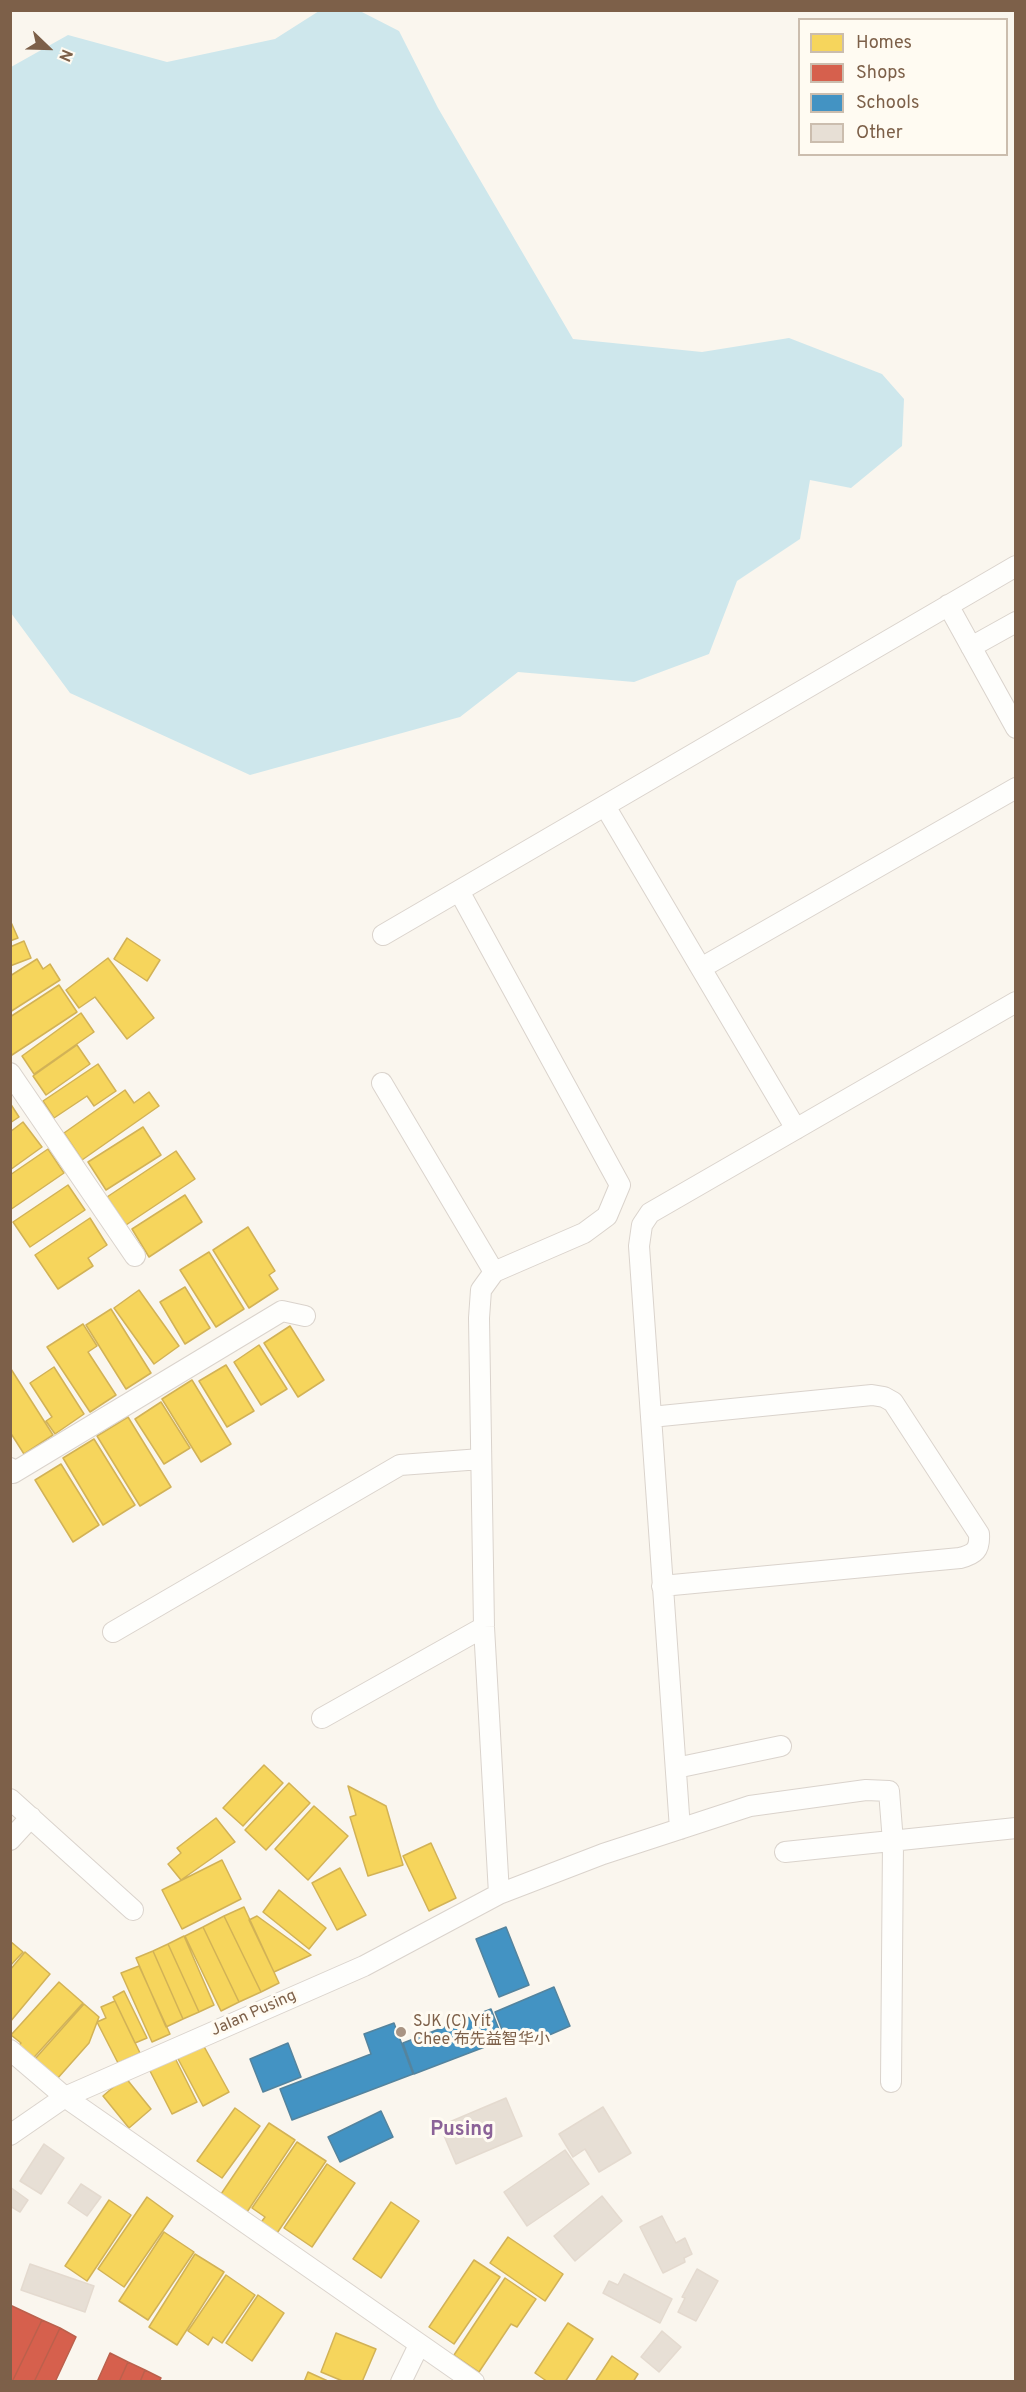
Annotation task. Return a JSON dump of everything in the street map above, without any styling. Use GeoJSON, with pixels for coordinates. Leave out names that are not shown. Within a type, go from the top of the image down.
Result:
{"type":"FeatureCollection","features":[{"type":"Feature","properties":{"kind":"street"},"geometry":{"type":"LineString","coordinates":[[383,935],[1016,566]]}},
{"type":"Feature","properties":{"kind":"street"},"geometry":{"type":"LineString","coordinates":[[948,605],[1016,728]]}},
{"type":"Feature","properties":{"kind":"street"},"geometry":{"type":"LineString","coordinates":[[971,647],[1016,622]]}},
{"type":"Feature","properties":{"kind":"street"},"geometry":{"type":"LineString","coordinates":[[701,968],[1016,788]]}},
{"type":"Feature","properties":{"kind":"street"},"geometry":{"type":"LineString","coordinates":[[605,806],[796,1129]]}},
{"type":"Feature","properties":{"kind":"street"},"geometry":{"type":"LineString","coordinates":[[459,891],[620,1185],[608,1216],[584,1233],[494,1272],[481,1290],[479,1318],[483,1627],[499,1894]]}},
{"type":"Feature","properties":{"kind":"street"},"geometry":{"type":"LineString","coordinates":[[680,1829],[639,1246],[642,1225],[650,1214],[1016,1002]]}},
{"type":"Feature","properties":{"kind":"street"},"geometry":{"type":"LineString","coordinates":[[10,1073],[135,1256]]}},
{"type":"Feature","properties":{"kind":"street"},"geometry":{"type":"LineString","coordinates":[[382,1083],[494,1272]]}},
{"type":"Feature","properties":{"kind":"street"},"geometry":{"type":"LineString","coordinates":[[10,1468],[13,1473],[282,1311],[305,1316]]}},
{"type":"Feature","properties":{"kind":"street"},"geometry":{"type":"LineString","coordinates":[[651,1417],[872,1395],[884,1397],[893,1402],[980,1534],[980,1546],[973,1555],[960,1558],[662,1586]]}},
{"type":"Feature","properties":{"kind":"street"},"geometry":{"type":"LineString","coordinates":[[113,1632],[400,1465],[481,1459]]}},
{"type":"Feature","properties":{"kind":"street"},"geometry":{"type":"LineString","coordinates":[[322,1718],[483,1627]]}},
{"type":"Feature","properties":{"kind":"street"},"geometry":{"type":"LineString","coordinates":[[676,1768],[781,1746]]}},
{"type":"Feature","properties":{"kind":"street","name":"Jalan Pusing"},"geometry":{"type":"LineString","coordinates":[[10,2135],[65,2097],[364,1966],[499,1894],[603,1854],[750,1806],[866,1790],[889,1791],[893,1842]]}},
{"type":"Feature","properties":{"kind":"street"},"geometry":{"type":"LineString","coordinates":[[10,1799],[133,1910]]}},
{"type":"Feature","properties":{"kind":"street"},"geometry":{"type":"LineString","coordinates":[[10,1840],[31,1817]]}},
{"type":"Feature","properties":{"kind":"street"},"geometry":{"type":"LineString","coordinates":[[785,1852],[1016,1828]]}},
{"type":"Feature","properties":{"kind":"street"},"geometry":{"type":"LineString","coordinates":[[891,2082],[893,1842]]}},
{"type":"Feature","properties":{"kind":"street"},"geometry":{"type":"LineString","coordinates":[[10,2050],[65,2097],[474,2382]]}},
{"type":"Feature","properties":{"kind":"street"},"geometry":{"type":"LineString","coordinates":[[401,2382],[419,2345]]}},
{"type":"Feature","properties":{"kind":"water"},"geometry":{"type":"Polygon","coordinates":[[[319,11],[360,11],[399,31],[438,108],[573,339],[702,352],[789,338],[882,374],[904,399],[902,446],[851,488],[810,480],[800,539],[737,581],[709,654],[634,682],[518,672],[460,717],[250,775],[70,693],[11,613],[11,67],[68,35],[167,62],[275,39],[319,11]]]}},
{"type":"Feature","properties":{"kind":"building: Homes"},"geometry":{"type":"Polygon","coordinates":[[[10,920],[18,938],[10,941],[10,920]]]}},
{"type":"Feature","properties":{"kind":"building: Homes"},"geometry":{"type":"Polygon","coordinates":[[[127,938],[160,960],[147,981],[114,959],[127,938]]]}},
{"type":"Feature","properties":{"kind":"building: Homes"},"geometry":{"type":"Polygon","coordinates":[[[24,941],[31,958],[10,966],[10,947],[24,941]]]}},
{"type":"Feature","properties":{"kind":"building: Homes"},"geometry":{"type":"Polygon","coordinates":[[[108,958],[154,1018],[127,1039],[95,997],[79,1008],[66,990],[108,958]]]}},
{"type":"Feature","properties":{"kind":"building: Homes"},"geometry":{"type":"Polygon","coordinates":[[[37,959],[43,969],[50,964],[60,980],[10,1012],[10,976],[37,959]]]}},
{"type":"Feature","properties":{"kind":"building: Homes"},"geometry":{"type":"Polygon","coordinates":[[[59,985],[77,1012],[12,1055],[10,1052],[10,1017],[59,985]]]}},
{"type":"Feature","properties":{"kind":"building: Homes"},"geometry":{"type":"Polygon","coordinates":[[[81,1013],[94,1032],[34,1074],[22,1056],[81,1013]]]}},
{"type":"Feature","properties":{"kind":"building: Homes"},"geometry":{"type":"Polygon","coordinates":[[[77,1045],[90,1064],[46,1095],[33,1076],[77,1045]]]}},
{"type":"Feature","properties":{"kind":"building: Homes"},"geometry":{"type":"Polygon","coordinates":[[[98,1064],[116,1091],[94,1106],[87,1096],[54,1118],[43,1101],[98,1064]]]}},
{"type":"Feature","properties":{"kind":"building: Homes"},"geometry":{"type":"Polygon","coordinates":[[[125,1090],[134,1103],[149,1092],[159,1106],[82,1160],[64,1133],[125,1090]]]}},
{"type":"Feature","properties":{"kind":"building: Homes"},"geometry":{"type":"Polygon","coordinates":[[[10,1103],[19,1117],[10,1123],[10,1103]]]}},
{"type":"Feature","properties":{"kind":"building: Homes"},"geometry":{"type":"Polygon","coordinates":[[[23,1122],[42,1147],[10,1170],[10,1132],[23,1122]]]}},
{"type":"Feature","properties":{"kind":"building: Homes"},"geometry":{"type":"Polygon","coordinates":[[[143,1127],[161,1155],[106,1190],[88,1162],[143,1127]]]}},
{"type":"Feature","properties":{"kind":"building: Homes"},"geometry":{"type":"Polygon","coordinates":[[[48,1149],[64,1173],[10,1210],[10,1175],[48,1149]]]}},
{"type":"Feature","properties":{"kind":"building: Homes"},"geometry":{"type":"Polygon","coordinates":[[[176,1151],[195,1179],[126,1225],[107,1197],[176,1151]]]}},
{"type":"Feature","properties":{"kind":"building: Homes"},"geometry":{"type":"Polygon","coordinates":[[[68,1185],[85,1210],[30,1247],[13,1222],[68,1185]]]}},
{"type":"Feature","properties":{"kind":"building: Homes"},"geometry":{"type":"Polygon","coordinates":[[[185,1195],[202,1222],[149,1257],[132,1229],[185,1195]]]}},
{"type":"Feature","properties":{"kind":"building: Homes"},"geometry":{"type":"Polygon","coordinates":[[[90,1218],[107,1245],[88,1258],[93,1266],[58,1289],[35,1255],[90,1218]]]}},
{"type":"Feature","properties":{"kind":"building: Homes"},"geometry":{"type":"Polygon","coordinates":[[[248,1227],[275,1271],[269,1275],[278,1289],[249,1308],[213,1250],[248,1227]]]}},
{"type":"Feature","properties":{"kind":"building: Homes"},"geometry":{"type":"Polygon","coordinates":[[[209,1252],[244,1309],[216,1327],[180,1270],[209,1252]]]}},
{"type":"Feature","properties":{"kind":"building: Homes"},"geometry":{"type":"Polygon","coordinates":[[[185,1287],[210,1328],[185,1344],[160,1302],[185,1287]]]}},
{"type":"Feature","properties":{"kind":"building: Homes"},"geometry":{"type":"Polygon","coordinates":[[[139,1290],[179,1346],[154,1364],[114,1308],[139,1290]]]}},
{"type":"Feature","properties":{"kind":"building: Homes"},"geometry":{"type":"Polygon","coordinates":[[[111,1309],[151,1373],[126,1389],[86,1325],[111,1309]]]}},
{"type":"Feature","properties":{"kind":"building: Homes"},"geometry":{"type":"Polygon","coordinates":[[[83,1324],[97,1346],[88,1352],[116,1395],[90,1412],[47,1347],[83,1324]]]}},
{"type":"Feature","properties":{"kind":"building: Homes"},"geometry":{"type":"Polygon","coordinates":[[[290,1326],[324,1380],[298,1397],[264,1343],[290,1326]]]}},
{"type":"Feature","properties":{"kind":"building: Homes"},"geometry":{"type":"Polygon","coordinates":[[[259,1345],[287,1389],[261,1405],[234,1362],[259,1345]]]}},
{"type":"Feature","properties":{"kind":"building: Homes"},"geometry":{"type":"Polygon","coordinates":[[[226,1365],[254,1411],[227,1427],[199,1381],[226,1365]]]}},
{"type":"Feature","properties":{"kind":"building: Homes"},"geometry":{"type":"Polygon","coordinates":[[[54,1367],[84,1414],[55,1434],[46,1421],[52,1417],[30,1383],[54,1367]]]}},
{"type":"Feature","properties":{"kind":"building: Homes"},"geometry":{"type":"Polygon","coordinates":[[[11,1369],[53,1435],[24,1454],[10,1432],[11,1369]]]}},
{"type":"Feature","properties":{"kind":"building: Homes"},"geometry":{"type":"Polygon","coordinates":[[[192,1380],[231,1444],[201,1462],[162,1399],[192,1380]]]}},
{"type":"Feature","properties":{"kind":"building: Homes"},"geometry":{"type":"Polygon","coordinates":[[[161,1402],[190,1448],[164,1464],[135,1419],[161,1402]]]}},
{"type":"Feature","properties":{"kind":"building: Homes"},"geometry":{"type":"Polygon","coordinates":[[[128,1417],[171,1487],[140,1506],[97,1436],[128,1417]]]}},
{"type":"Feature","properties":{"kind":"building: Homes"},"geometry":{"type":"Polygon","coordinates":[[[94,1439],[135,1505],[103,1525],[63,1458],[94,1439]]]}},
{"type":"Feature","properties":{"kind":"building: Homes"},"geometry":{"type":"Polygon","coordinates":[[[61,1464],[99,1525],[73,1542],[35,1480],[61,1464]]]}},
{"type":"Feature","properties":{"kind":"building: Homes"},"geometry":{"type":"Polygon","coordinates":[[[264,1765],[283,1783],[243,1826],[223,1808],[264,1765]]]}},
{"type":"Feature","properties":{"kind":"building: Homes"},"geometry":{"type":"Polygon","coordinates":[[[289,1783],[310,1803],[266,1850],[245,1830],[289,1783]]]}},
{"type":"Feature","properties":{"kind":"building: Homes"},"geometry":{"type":"Polygon","coordinates":[[[348,1786],[386,1806],[403,1865],[368,1876],[350,1817],[356,1815],[348,1786]]]}},
{"type":"Feature","properties":{"kind":"building: Homes"},"geometry":{"type":"Polygon","coordinates":[[[314,1806],[348,1836],[308,1880],[275,1849],[314,1806]]]}},
{"type":"Feature","properties":{"kind":"building: Homes"},"geometry":{"type":"Polygon","coordinates":[[[216,1818],[235,1842],[181,1880],[168,1864],[181,1853],[177,1848],[216,1818]]]}},
{"type":"Feature","properties":{"kind":"building: Homes"},"geometry":{"type":"Polygon","coordinates":[[[431,1843],[456,1898],[429,1911],[403,1856],[431,1843]]]}},
{"type":"Feature","properties":{"kind":"building: Homes"},"geometry":{"type":"Polygon","coordinates":[[[222,1860],[241,1899],[182,1929],[162,1890],[222,1860]]]}},
{"type":"Feature","properties":{"kind":"building: Homes"},"geometry":{"type":"Polygon","coordinates":[[[340,1868],[366,1915],[337,1930],[312,1883],[340,1868]]]}},
{"type":"Feature","properties":{"kind":"building: Homes"},"geometry":{"type":"Polygon","coordinates":[[[279,1890],[326,1928],[309,1949],[263,1912],[279,1890]]]}},
{"type":"Feature","properties":{"kind":"building: Homes"},"geometry":{"type":"Polygon","coordinates":[[[244,1907],[279,1983],[261,1992],[224,1916],[244,1907]]]}},
{"type":"Feature","properties":{"kind":"building: Homes"},"geometry":{"type":"Polygon","coordinates":[[[224,1916],[261,1992],[239,2002],[203,1927],[224,1916]]]}},
{"type":"Feature","properties":{"kind":"building: Homes"},"geometry":{"type":"Polygon","coordinates":[[[257,1916],[311,1955],[274,1972],[249,1920],[257,1916]]]}},
{"type":"Feature","properties":{"kind":"building: Homes"},"geometry":{"type":"Polygon","coordinates":[[[203,1927],[239,2002],[221,2011],[185,1936],[203,1927]]]}},
{"type":"Feature","properties":{"kind":"building: Homes"},"geometry":{"type":"Polygon","coordinates":[[[184,1936],[214,2005],[199,2012],[168,1944],[184,1936]]]}},
{"type":"Feature","properties":{"kind":"building: Homes"},"geometry":{"type":"Polygon","coordinates":[[[10,1941],[23,1952],[10,1966],[10,1941]]]}},
{"type":"Feature","properties":{"kind":"building: Homes"},"geometry":{"type":"Polygon","coordinates":[[[168,1944],[199,2012],[183,2019],[153,1951],[168,1944]]]}},
{"type":"Feature","properties":{"kind":"building: Homes"},"geometry":{"type":"Polygon","coordinates":[[[153,1951],[183,2019],[166,2027],[136,1958],[153,1951]]]}},
{"type":"Feature","properties":{"kind":"building: Homes"},"geometry":{"type":"Polygon","coordinates":[[[25,1952],[50,1974],[10,2022],[10,1970],[25,1952]]]}},
{"type":"Feature","properties":{"kind":"building: Homes"},"geometry":{"type":"Polygon","coordinates":[[[139,1966],[170,2034],[152,2042],[121,1973],[139,1966]]]}},
{"type":"Feature","properties":{"kind":"building: Homes"},"geometry":{"type":"Polygon","coordinates":[[[59,1982],[83,2003],[28,2064],[14,2051],[21,2043],[11,2035],[59,1982]]]}},
{"type":"Feature","properties":{"kind":"building: Homes"},"geometry":{"type":"Polygon","coordinates":[[[124,1991],[147,2038],[135,2043],[113,1997],[124,1991]]]}},
{"type":"Feature","properties":{"kind":"building: Homes"},"geometry":{"type":"Polygon","coordinates":[[[115,2001],[140,2053],[118,2063],[97,2022],[106,2018],[101,2007],[115,2001]]]}},
{"type":"Feature","properties":{"kind":"building: Homes"},"geometry":{"type":"Polygon","coordinates":[[[84,2004],[99,2017],[89,2043],[57,2079],[35,2059],[84,2004]]]}},
{"type":"Feature","properties":{"kind":"building: Homes"},"geometry":{"type":"Polygon","coordinates":[[[201,2041],[229,2092],[203,2106],[176,2055],[201,2041]]]}},
{"type":"Feature","properties":{"kind":"building: Homes"},"geometry":{"type":"Polygon","coordinates":[[[174,2056],[197,2102],[172,2114],[149,2069],[174,2056]]]}},
{"type":"Feature","properties":{"kind":"building: Homes"},"geometry":{"type":"Polygon","coordinates":[[[125,2077],[151,2109],[129,2128],[103,2096],[125,2077]]]}},
{"type":"Feature","properties":{"kind":"building: Homes"},"geometry":{"type":"Polygon","coordinates":[[[235,2108],[260,2126],[222,2178],[197,2161],[235,2108]]]}},
{"type":"Feature","properties":{"kind":"building: Homes"},"geometry":{"type":"Polygon","coordinates":[[[269,2123],[295,2140],[243,2218],[217,2200],[269,2123]]]}},
{"type":"Feature","properties":{"kind":"building: Homes"},"geometry":{"type":"Polygon","coordinates":[[[297,2142],[326,2161],[273,2239],[257,2228],[265,2217],[252,2208],[297,2142]]]}},
{"type":"Feature","properties":{"kind":"building: Homes"},"geometry":{"type":"Polygon","coordinates":[[[327,2164],[355,2183],[312,2247],[284,2228],[327,2164]]]}},
{"type":"Feature","properties":{"kind":"building: Homes"},"geometry":{"type":"Polygon","coordinates":[[[147,2197],[173,2216],[124,2287],[98,2269],[147,2197]]]}},
{"type":"Feature","properties":{"kind":"building: Homes"},"geometry":{"type":"Polygon","coordinates":[[[109,2200],[131,2215],[87,2281],[65,2266],[109,2200]]]}},
{"type":"Feature","properties":{"kind":"building: Homes"},"geometry":{"type":"Polygon","coordinates":[[[391,2202],[419,2221],[381,2278],[353,2259],[391,2202]]]}},
{"type":"Feature","properties":{"kind":"building: Homes"},"geometry":{"type":"Polygon","coordinates":[[[164,2232],[194,2252],[148,2320],[119,2301],[164,2232]]]}},
{"type":"Feature","properties":{"kind":"building: Homes"},"geometry":{"type":"Polygon","coordinates":[[[508,2237],[563,2274],[545,2301],[490,2263],[508,2237]]]}},
{"type":"Feature","properties":{"kind":"building: Homes"},"geometry":{"type":"Polygon","coordinates":[[[195,2254],[224,2272],[177,2345],[149,2327],[195,2254]]]}},
{"type":"Feature","properties":{"kind":"building: Homes"},"geometry":{"type":"Polygon","coordinates":[[[474,2260],[500,2277],[454,2344],[429,2327],[474,2260]]]}},
{"type":"Feature","properties":{"kind":"building: Homes"},"geometry":{"type":"Polygon","coordinates":[[[226,2275],[255,2295],[222,2343],[213,2337],[208,2345],[188,2331],[226,2275]]]}},
{"type":"Feature","properties":{"kind":"building: Homes"},"geometry":{"type":"Polygon","coordinates":[[[505,2278],[536,2299],[517,2327],[511,2324],[479,2372],[454,2355],[505,2278]]]}},
{"type":"Feature","properties":{"kind":"building: Homes"},"geometry":{"type":"Polygon","coordinates":[[[258,2295],[284,2313],[252,2361],[226,2343],[258,2295]]]}},
{"type":"Feature","properties":{"kind":"building: Homes"},"geometry":{"type":"Polygon","coordinates":[[[568,2323],[593,2339],[565,2382],[548,2382],[535,2373],[568,2323]]]}},
{"type":"Feature","properties":{"kind":"building: Homes"},"geometry":{"type":"Polygon","coordinates":[[[336,2333],[376,2349],[362,2382],[345,2382],[321,2372],[336,2333]]]}},
{"type":"Feature","properties":{"kind":"building: Homes"},"geometry":{"type":"Polygon","coordinates":[[[612,2356],[638,2374],[633,2382],[595,2382],[612,2356]]]}},
{"type":"Feature","properties":{"kind":"building: Homes"},"geometry":{"type":"Polygon","coordinates":[[[308,2372],[330,2382],[304,2382],[308,2372]]]}},
{"type":"Feature","properties":{"kind":"building: Shops"},"geometry":{"type":"Polygon","coordinates":[[[10,2305],[42,2320],[12,2382],[10,2382],[10,2305]]]}},
{"type":"Feature","properties":{"kind":"building: Shops"},"geometry":{"type":"Polygon","coordinates":[[[42,2320],[60,2328],[34,2382],[12,2382],[42,2320]]]}},
{"type":"Feature","properties":{"kind":"building: Shops"},"geometry":{"type":"Polygon","coordinates":[[[60,2328],[76,2337],[55,2382],[34,2382],[60,2328]]]}},
{"type":"Feature","properties":{"kind":"building: Shops"},"geometry":{"type":"Polygon","coordinates":[[[110,2353],[128,2362],[119,2382],[97,2382],[110,2353]]]}},
{"type":"Feature","properties":{"kind":"building: Shops"},"geometry":{"type":"Polygon","coordinates":[[[128,2362],[145,2370],[140,2382],[119,2382],[128,2362]]]}},
{"type":"Feature","properties":{"kind":"building: Shops"},"geometry":{"type":"Polygon","coordinates":[[[145,2370],[161,2378],[159,2382],[140,2382],[145,2370]]]}},
{"type":"Feature","properties":{"kind":"building: Schools"},"geometry":{"type":"Polygon","coordinates":[[[506,1927],[529,1985],[499,1997],[476,1939],[506,1927]]]}},
{"type":"Feature","properties":{"kind":"building: Schools"},"geometry":{"type":"Polygon","coordinates":[[[554,1987],[570,2026],[533,2042],[530,2036],[508,2045],[495,2012],[554,1987]]]}},
{"type":"Feature","properties":{"kind":"building: Schools"},"geometry":{"type":"Polygon","coordinates":[[[491,2009],[503,2040],[414,2074],[403,2043],[491,2009]]]}},
{"type":"Feature","properties":{"kind":"building: Schools"},"geometry":{"type":"Polygon","coordinates":[[[394,2023],[413,2074],[292,2120],[280,2089],[371,2054],[364,2034],[394,2023]]]}},
{"type":"Feature","properties":{"kind":"building: Schools"},"geometry":{"type":"Polygon","coordinates":[[[288,2043],[301,2077],[263,2092],[250,2059],[288,2043]]]}},
{"type":"Feature","properties":{"kind":"building: Schools"},"geometry":{"type":"Polygon","coordinates":[[[381,2111],[393,2137],[340,2162],[328,2137],[381,2111]]]}},
{"type":"Feature","properties":{"kind":"building: Other"},"geometry":{"type":"Polygon","coordinates":[[[506,2098],[522,2136],[456,2164],[440,2126],[506,2098]]]}},
{"type":"Feature","properties":{"kind":"building: Other"},"geometry":{"type":"Polygon","coordinates":[[[603,2107],[631,2153],[599,2172],[585,2149],[573,2157],[559,2134],[603,2107]]]}},
{"type":"Feature","properties":{"kind":"building: Other"},"geometry":{"type":"Polygon","coordinates":[[[44,2144],[64,2158],[41,2194],[20,2181],[44,2144]]]}},
{"type":"Feature","properties":{"kind":"building: Other"},"geometry":{"type":"Polygon","coordinates":[[[565,2150],[589,2184],[527,2226],[504,2192],[565,2150]]]}},
{"type":"Feature","properties":{"kind":"building: Other"},"geometry":{"type":"Polygon","coordinates":[[[81,2184],[101,2197],[87,2216],[68,2203],[81,2184]]]}},
{"type":"Feature","properties":{"kind":"building: Other"},"geometry":{"type":"Polygon","coordinates":[[[10,2187],[28,2200],[20,2212],[10,2206],[10,2187]]]}},
{"type":"Feature","properties":{"kind":"building: Other"},"geometry":{"type":"Polygon","coordinates":[[[602,2196],[622,2221],[575,2261],[554,2236],[602,2196]]]}},
{"type":"Feature","properties":{"kind":"building: Other"},"geometry":{"type":"Polygon","coordinates":[[[662,2216],[676,2243],[685,2238],[692,2254],[684,2258],[685,2262],[663,2273],[640,2227],[662,2216]]]}},
{"type":"Feature","properties":{"kind":"building: Other"},"geometry":{"type":"Polygon","coordinates":[[[30,2264],[94,2286],[85,2312],[21,2290],[30,2264]]]}},
{"type":"Feature","properties":{"kind":"building: Other"},"geometry":{"type":"Polygon","coordinates":[[[697,2269],[718,2281],[696,2321],[678,2312],[685,2298],[682,2297],[697,2269]]]}},
{"type":"Feature","properties":{"kind":"building: Other"},"geometry":{"type":"Polygon","coordinates":[[[624,2274],[672,2299],[660,2323],[603,2293],[609,2281],[618,2285],[624,2274]]]}},
{"type":"Feature","properties":{"kind":"building: Other"},"geometry":{"type":"Polygon","coordinates":[[[662,2331],[681,2347],[659,2372],[641,2357],[662,2331]]]}},
{"type":"Feature","properties":{"kind":"place","name":"SJK (C) Yit Chee 布先益智华小"},"geometry":{"type":"Point","coordinates":[401,2032]}},
{"type":"Feature","properties":{"kind":"district","name":"Pusing"},"geometry":{"type":"Point","coordinates":[462,2131]}}]}
